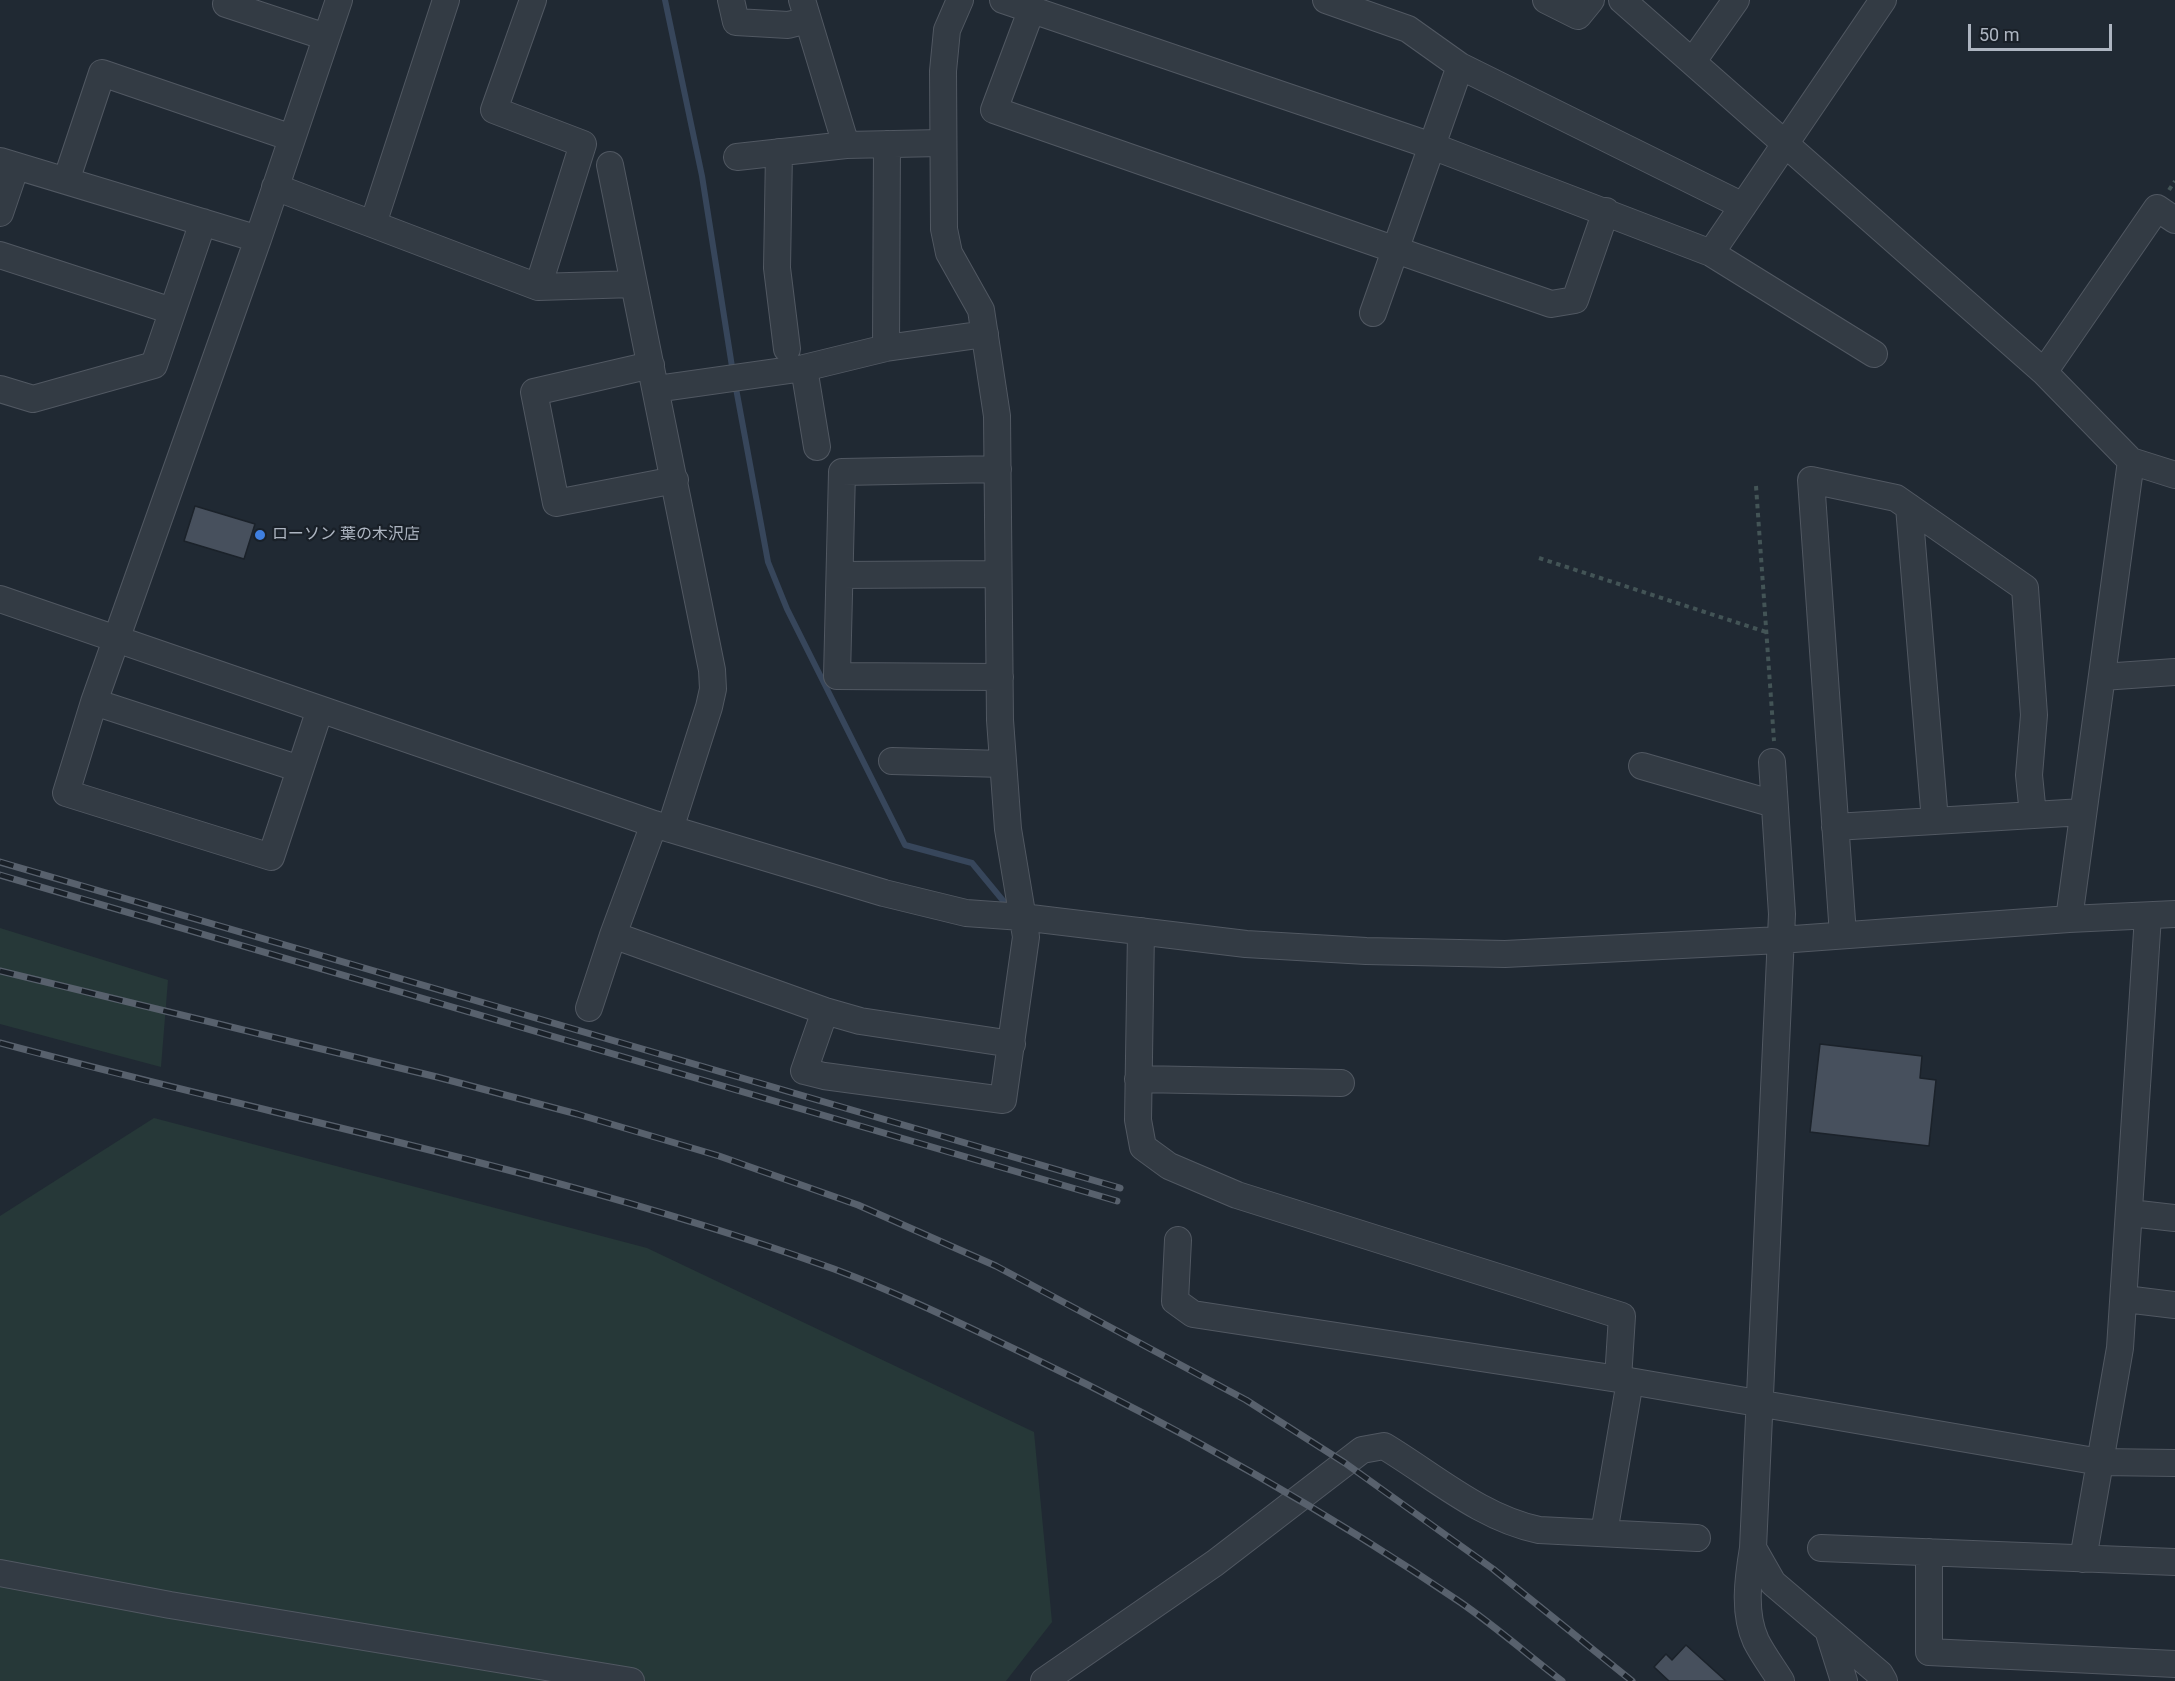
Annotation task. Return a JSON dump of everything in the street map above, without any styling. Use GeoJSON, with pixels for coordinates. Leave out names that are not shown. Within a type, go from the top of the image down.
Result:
{"type":"FeatureCollection","features":[{"type":"Feature","properties":{"kind":"street"},"geometry":{"type":"LineString","coordinates":[[320,709],[271,857],[66,793],[116,638],[258,239],[339,0]]}},
{"type":"Feature","properties":{"kind":"street"},"geometry":{"type":"LineString","coordinates":[[373,224],[446,0]]}},
{"type":"Feature","properties":{"kind":"street"},"geometry":{"type":"LineString","coordinates":[[533,0],[494,110],[583,144],[538,287]]}},
{"type":"Feature","properties":{"kind":"street"},"geometry":{"type":"LineString","coordinates":[[730,0],[736,22],[788,25],[805,10],[846,145]]}},
{"type":"Feature","properties":{"kind":"street"},"geometry":{"type":"LineString","coordinates":[[825,1011],[804,1071],[824,1076],[1003,1100],[1026,936],[1008,829],[1003,764],[999,677],[997,416],[981,310],[949,253],[944,229],[943,71],[947,30],[960,0]]}},
{"type":"Feature","properties":{"kind":"street"},"geometry":{"type":"LineString","coordinates":[[1003,0],[1432,146],[1711,253],[1874,354]]}},
{"type":"Feature","properties":{"kind":"street"},"geometry":{"type":"LineString","coordinates":[[1326,0],[1408,29],[1460,66],[1743,206]]}},
{"type":"Feature","properties":{"kind":"street"},"geometry":{"type":"LineString","coordinates":[[1546,0],[1578,16],[1591,0]]}},
{"type":"Feature","properties":{"kind":"street"},"geometry":{"type":"LineString","coordinates":[[1622,0],[2044,372],[2131,461],[2175,475]]}},
{"type":"Feature","properties":{"kind":"street"},"geometry":{"type":"LineString","coordinates":[[1693,61],[1736,0]]}},
{"type":"Feature","properties":{"kind":"street"},"geometry":{"type":"LineString","coordinates":[[1711,253],[1883,0]]}},
{"type":"Feature","properties":{"kind":"street"},"geometry":{"type":"LineString","coordinates":[[226,4],[326,37]]}},
{"type":"Feature","properties":{"kind":"street"},"geometry":{"type":"LineString","coordinates":[[1031,11],[994,110],[1395,250],[1551,304],[1575,300],[1606,211]]}},
{"type":"Feature","properties":{"kind":"street"},"geometry":{"type":"LineString","coordinates":[[1373,314],[1460,66]]}},
{"type":"Feature","properties":{"kind":"street"},"geometry":{"type":"LineString","coordinates":[[66,181],[102,73],[292,138]]}},
{"type":"Feature","properties":{"kind":"street"},"geometry":{"type":"LineString","coordinates":[[737,157],[846,145],[942,143]]}},
{"type":"Feature","properties":{"kind":"street"},"geometry":{"type":"LineString","coordinates":[[886,348],[887,144]]}},
{"type":"Feature","properties":{"kind":"street"},"geometry":{"type":"LineString","coordinates":[[779,152],[777,268],[816,447]]}},
{"type":"Feature","properties":{"kind":"street"},"geometry":{"type":"LineString","coordinates":[[0,213],[8,164],[258,239]]}},
{"type":"Feature","properties":{"kind":"street"},"geometry":{"type":"LineString","coordinates":[[589,1008],[613,935],[662,826],[713,689],[675,480],[610,165]]}},
{"type":"Feature","properties":{"kind":"street"},"geometry":{"type":"LineString","coordinates":[[275,187],[538,287],[634,284]]}},
{"type":"Feature","properties":{"kind":"street"},"geometry":{"type":"LineString","coordinates":[[2044,372],[2157,207],[2175,220]]}},
{"type":"Feature","properties":{"kind":"street"},"geometry":{"type":"LineString","coordinates":[[0,389],[33,399],[153,365],[203,222]]}},
{"type":"Feature","properties":{"kind":"street"},"geometry":{"type":"LineString","coordinates":[[0,255],[172,311]]}},
{"type":"Feature","properties":{"kind":"street"},"geometry":{"type":"LineString","coordinates":[[675,480],[556,503],[534,392],[653,377],[732,377],[796,358],[985,334]]}},
{"type":"Feature","properties":{"kind":"street"},"geometry":{"type":"LineString","coordinates":[[2070,919],[2131,461]]}},
{"type":"Feature","properties":{"kind":"street"},"geometry":{"type":"LineString","coordinates":[[998,469],[842,472],[837,676],[999,677]]}},
{"type":"Feature","properties":{"kind":"street"},"geometry":{"type":"LineString","coordinates":[[1843,935],[1811,480],[1896,498],[2025,588],[2034,715],[2029,775],[2033,815]]}},
{"type":"Feature","properties":{"kind":"street"},"geometry":{"type":"LineString","coordinates":[[1909,507],[1935,821]]}},
{"type":"Feature","properties":{"kind":"street"},"geometry":{"type":"LineString","coordinates":[[840,575],[998,574]]}},
{"type":"Feature","properties":{"kind":"street"},"geometry":{"type":"LineString","coordinates":[[0,599],[662,826],[884,893],[966,913],[1022,917],[1246,944],[1366,951],[1505,954],[1780,940],[2070,919],[2175,914]]}},
{"type":"Feature","properties":{"kind":"street"},"geometry":{"type":"LineString","coordinates":[[2102,677],[2175,672]]}},
{"type":"Feature","properties":{"kind":"street"},"geometry":{"type":"LineString","coordinates":[[94,702],[300,769]]}},
{"type":"Feature","properties":{"kind":"street"},"geometry":{"type":"LineString","coordinates":[[892,761],[1003,764]]}},
{"type":"Feature","properties":{"kind":"street"},"geometry":{"type":"LineString","coordinates":[[1772,762],[1782,914],[1753,1548],[1748,1578],[1751,1624],[1756,1640],[1781,1681]]}},
{"type":"Feature","properties":{"kind":"street"},"geometry":{"type":"LineString","coordinates":[[1642,766],[1774,804]]}},
{"type":"Feature","properties":{"kind":"street"},"geometry":{"type":"LineString","coordinates":[[1835,826],[2083,812]]}},
{"type":"Feature","properties":{"kind":"street"},"geometry":{"type":"LineString","coordinates":[[2084,1559],[2120,1348],[2125,1299],[2148,916]]}},
{"type":"Feature","properties":{"kind":"street"},"geometry":{"type":"LineString","coordinates":[[1141,931],[1137,1120],[1143,1147],[1169,1166],[1237,1195],[1622,1316],[1624,1380],[1604,1533]]}},
{"type":"Feature","properties":{"kind":"street"},"geometry":{"type":"LineString","coordinates":[[613,935],[825,1011],[860,1021],[1012,1044]]}},
{"type":"Feature","properties":{"kind":"street"},"geometry":{"type":"LineString","coordinates":[[1138,1079],[1341,1083]]}},
{"type":"Feature","properties":{"kind":"street"},"geometry":{"type":"LineString","coordinates":[[2130,1213],[2175,1218]]}},
{"type":"Feature","properties":{"kind":"street"},"geometry":{"type":"LineString","coordinates":[[1178,1240],[1175,1301],[1193,1314],[1624,1380],[2100,1462],[2175,1463]]}},
{"type":"Feature","properties":{"kind":"street"},"geometry":{"type":"LineString","coordinates":[[2125,1299],[2175,1305]]}},
{"type":"Feature","properties":{"kind":"street"},"geometry":{"type":"LineString","coordinates":[[1044,1681],[1215,1563],[1362,1450],[1384,1446],[1491,1515],[1515,1525],[1539,1530],[1697,1539]]}},
{"type":"Feature","properties":{"kind":"street"},"geometry":{"type":"LineString","coordinates":[[1753,1548],[1773,1583],[1880,1674],[1884,1681]]}},
{"type":"Feature","properties":{"kind":"street"},"geometry":{"type":"LineString","coordinates":[[1821,1548],[2175,1562]]}},
{"type":"Feature","properties":{"kind":"street"},"geometry":{"type":"LineString","coordinates":[[1929,1552],[1929,1652],[2127,1672],[2175,1664]]}},
{"type":"Feature","properties":{"kind":"street"},"geometry":{"type":"LineString","coordinates":[[0,1573],[170,1605],[631,1681]]}},
{"type":"Feature","properties":{"kind":"street"},"geometry":{"type":"LineString","coordinates":[[1828,1630],[1844,1681]]}},
{"type":"Feature","properties":{"kind":"path"},"geometry":{"type":"LineString","coordinates":[[1756,486],[1775,752],[1772,762]]}},
{"type":"Feature","properties":{"kind":"path"},"geometry":{"type":"LineString","coordinates":[[1539,558],[1766,632]]}},
{"type":"Feature","properties":{"kind":"shaded area"},"geometry":{"type":"Polygon","coordinates":[[[0,928],[168,980],[161,1067],[0,1024],[0,928]]]}},
{"type":"Feature","properties":{"kind":"shaded area"},"geometry":{"type":"Polygon","coordinates":[[[154,1118],[647,1248],[1034,1432],[1052,1622],[1006,1681],[0,1681],[0,1216],[154,1118]]]}},
{"type":"Feature","properties":{"kind":"building"},"geometry":{"type":"Polygon","coordinates":[[[195,506],[255,524],[244,559],[184,541],[195,506]]]}},
{"type":"Feature","properties":{"kind":"building"},"geometry":{"type":"Polygon","coordinates":[[[1820,1044],[1922,1056],[1920,1078],[1936,1080],[1929,1146],[1810,1132],[1820,1044]]]}},
{"type":"Feature","properties":{"kind":"building"},"geometry":{"type":"Polygon","coordinates":[[[1686,1645],[1726,1681],[1669,1681],[1654,1667],[1666,1654],[1672,1660],[1686,1645]]]}},
{"type":"Feature","properties":{"kind":"waterway"},"geometry":{"type":"LineString","coordinates":[[665,0],[702,176],[733,373]]}},
{"type":"Feature","properties":{"kind":"waterway"},"geometry":{"type":"LineString","coordinates":[[735,383],[768,562],[787,609],[905,845],[972,863],[1005,903]]}},
{"type":"Feature","properties":{"kind":"railway"},"geometry":{"type":"LineString","coordinates":[[0,862],[1120,1188]]}},
{"type":"Feature","properties":{"kind":"railway"},"geometry":{"type":"LineString","coordinates":[[0,875],[1117,1201]]}},
{"type":"Feature","properties":{"kind":"railway"},"geometry":{"type":"LineString","coordinates":[[0,971],[437,1077],[577,1114],[719,1156],[858,1205],[996,1266],[1246,1400],[1345,1463],[1493,1569],[1632,1681]]}},
{"type":"Feature","properties":{"kind":"railway"},"geometry":{"type":"LineString","coordinates":[[0,1043],[524,1174],[732,1234],[859,1279],[957,1322],[1085,1383],[1249,1471],[1356,1534],[1460,1602],[1562,1681]]}},
{"type":"Feature","properties":{"kind":"place","name":"ローソン 葉の木沢店"},"geometry":{"type":"Point","coordinates":[260,535]}}]}
